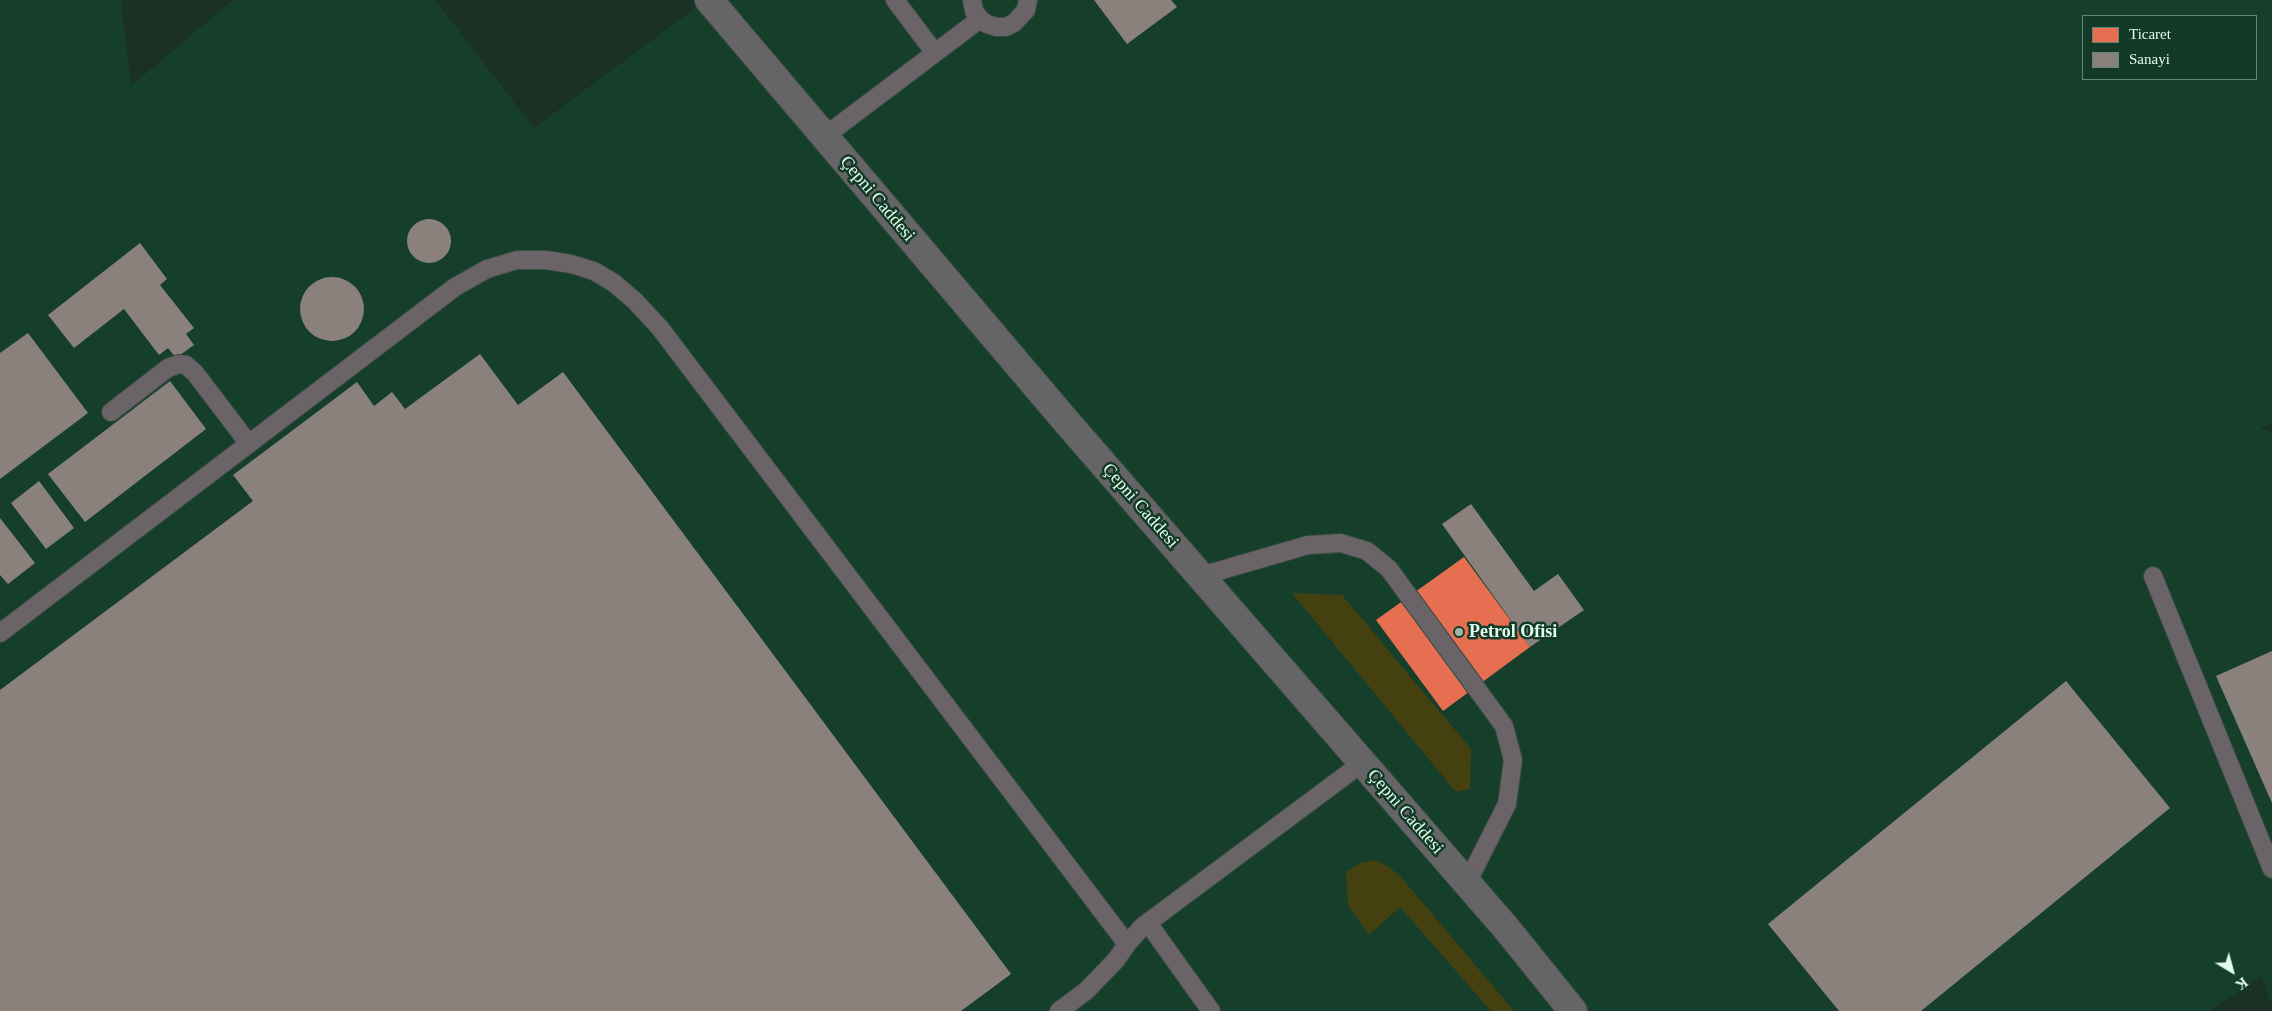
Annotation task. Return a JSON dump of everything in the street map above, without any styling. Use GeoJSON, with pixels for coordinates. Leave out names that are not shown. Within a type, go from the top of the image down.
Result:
{"type":"FeatureCollection","features":[{"type":"Feature","properties":{"kind":"main road","name":"Çepni Caddesi"},"geometry":{"type":"LineString","coordinates":[[709,0],[969,308],[1467,883],[1573,1011]]}},
{"type":"Feature","properties":{"kind":"lane"},"geometry":{"type":"LineString","coordinates":[[895,0],[935,53]]}},
{"type":"Feature","properties":{"kind":"lane"},"geometry":{"type":"LineString","coordinates":[[972,0],[974,11],[980,19],[987,24],[1006,27],[1022,17],[1028,0]]}},
{"type":"Feature","properties":{"kind":"lane"},"geometry":{"type":"LineString","coordinates":[[825,136],[980,19]]}},
{"type":"Feature","properties":{"kind":"lane"},"geometry":{"type":"LineString","coordinates":[[0,633],[455,287],[488,269],[517,260],[546,260],[571,264],[594,272],[614,283],[635,301],[660,328],[1127,944]]}},
{"type":"Feature","properties":{"kind":"lane"},"geometry":{"type":"LineString","coordinates":[[111,412],[168,368],[179,364],[186,365],[195,373],[249,444]]}},
{"type":"Feature","properties":{"kind":"lane"},"geometry":{"type":"LineString","coordinates":[[1201,576],[1308,545],[1341,543],[1368,551],[1389,569],[1504,726],[1513,760],[1507,804],[1467,883]]}},
{"type":"Feature","properties":{"kind":"lane"},"geometry":{"type":"LineString","coordinates":[[2153,576],[2272,870]]}},
{"type":"Feature","properties":{"kind":"lane"},"geometry":{"type":"LineString","coordinates":[[1059,1011],[1086,991],[1148,923],[1362,763]]}},
{"type":"Feature","properties":{"kind":"lane"},"geometry":{"type":"LineString","coordinates":[[1148,923],[1212,1011]]}},
{"type":"Feature","properties":{"kind":"shaded area"},"geometry":{"type":"Polygon","coordinates":[[[0,0],[121,0],[131,86],[233,0],[435,0],[534,128],[706,0],[2272,0],[2272,422],[2260,428],[2272,433],[2272,1004],[2261,977],[2209,1011],[0,1011],[0,0]]]}},
{"type":"Feature","properties":{"kind":"shaded area"},"geometry":{"type":"Polygon","coordinates":[[[1292,593],[1342,595],[1471,749],[1470,789],[1456,792],[1292,593]]]}},
{"type":"Feature","properties":{"kind":"shaded area"},"geometry":{"type":"Polygon","coordinates":[[[1374,860],[1389,867],[1400,876],[1514,1011],[1491,1011],[1400,907],[1369,935],[1348,905],[1346,872],[1360,863],[1374,860]]]}},
{"type":"Feature","properties":{"kind":"building: Ticaret"},"geometry":{"type":"Polygon","coordinates":[[[1464,557],[1530,647],[1443,711],[1376,620],[1464,557]]]}},
{"type":"Feature","properties":{"kind":"building: Sanayi"},"geometry":{"type":"Polygon","coordinates":[[[1094,0],[1171,0],[1177,7],[1127,44],[1094,0]]]}},
{"type":"Feature","properties":{"kind":"building: Sanayi"},"geometry":{"type":"Polygon","coordinates":[[[425,219],[433,219],[445,225],[451,241],[445,257],[433,263],[425,263],[413,257],[407,245],[407,237],[413,225],[425,219]]]}},
{"type":"Feature","properties":{"kind":"building: Sanayi"},"geometry":{"type":"Polygon","coordinates":[[[140,243],[167,279],[160,285],[194,328],[186,334],[194,345],[176,358],[168,348],[159,355],[124,309],[74,348],[48,315],[140,243]]]}},
{"type":"Feature","properties":{"kind":"building: Sanayi"},"geometry":{"type":"Polygon","coordinates":[[[332,277],[344,279],[355,286],[362,297],[364,309],[362,321],[355,332],[344,339],[332,341],[320,339],[309,332],[302,321],[300,309],[302,297],[309,286],[320,279],[332,277]]]}},
{"type":"Feature","properties":{"kind":"building: Sanayi"},"geometry":{"type":"Polygon","coordinates":[[[28,333],[88,413],[0,479],[0,353],[28,333]]]}},
{"type":"Feature","properties":{"kind":"building: Sanayi"},"geometry":{"type":"Polygon","coordinates":[[[480,354],[518,405],[563,372],[1011,974],[961,1011],[0,1011],[0,690],[253,501],[233,475],[357,382],[374,406],[392,392],[405,409],[480,354]]]}},
{"type":"Feature","properties":{"kind":"building: Sanayi"},"geometry":{"type":"Polygon","coordinates":[[[170,381],[206,429],[85,522],[48,474],[170,381]]]}},
{"type":"Feature","properties":{"kind":"building: Sanayi"},"geometry":{"type":"Polygon","coordinates":[[[39,481],[74,528],[46,549],[11,503],[39,481]]]}},
{"type":"Feature","properties":{"kind":"building: Sanayi"},"geometry":{"type":"Polygon","coordinates":[[[1471,504],[1534,591],[1558,574],[1584,610],[1530,647],[1442,524],[1471,504]]]}},
{"type":"Feature","properties":{"kind":"building: Sanayi"},"geometry":{"type":"Polygon","coordinates":[[[0,518],[35,563],[8,584],[0,575],[0,518]]]}},
{"type":"Feature","properties":{"kind":"building: Sanayi"},"geometry":{"type":"Polygon","coordinates":[[[2272,651],[2272,803],[2216,676],[2272,651]]]}},
{"type":"Feature","properties":{"kind":"building: Sanayi"},"geometry":{"type":"Polygon","coordinates":[[[2066,681],[2170,808],[1921,1011],[1839,1011],[1768,924],[2066,681]]]}},
{"type":"Feature","properties":{"kind":"place","name":"Petrol Ofisi"},"geometry":{"type":"Point","coordinates":[1459,632]}}]}
